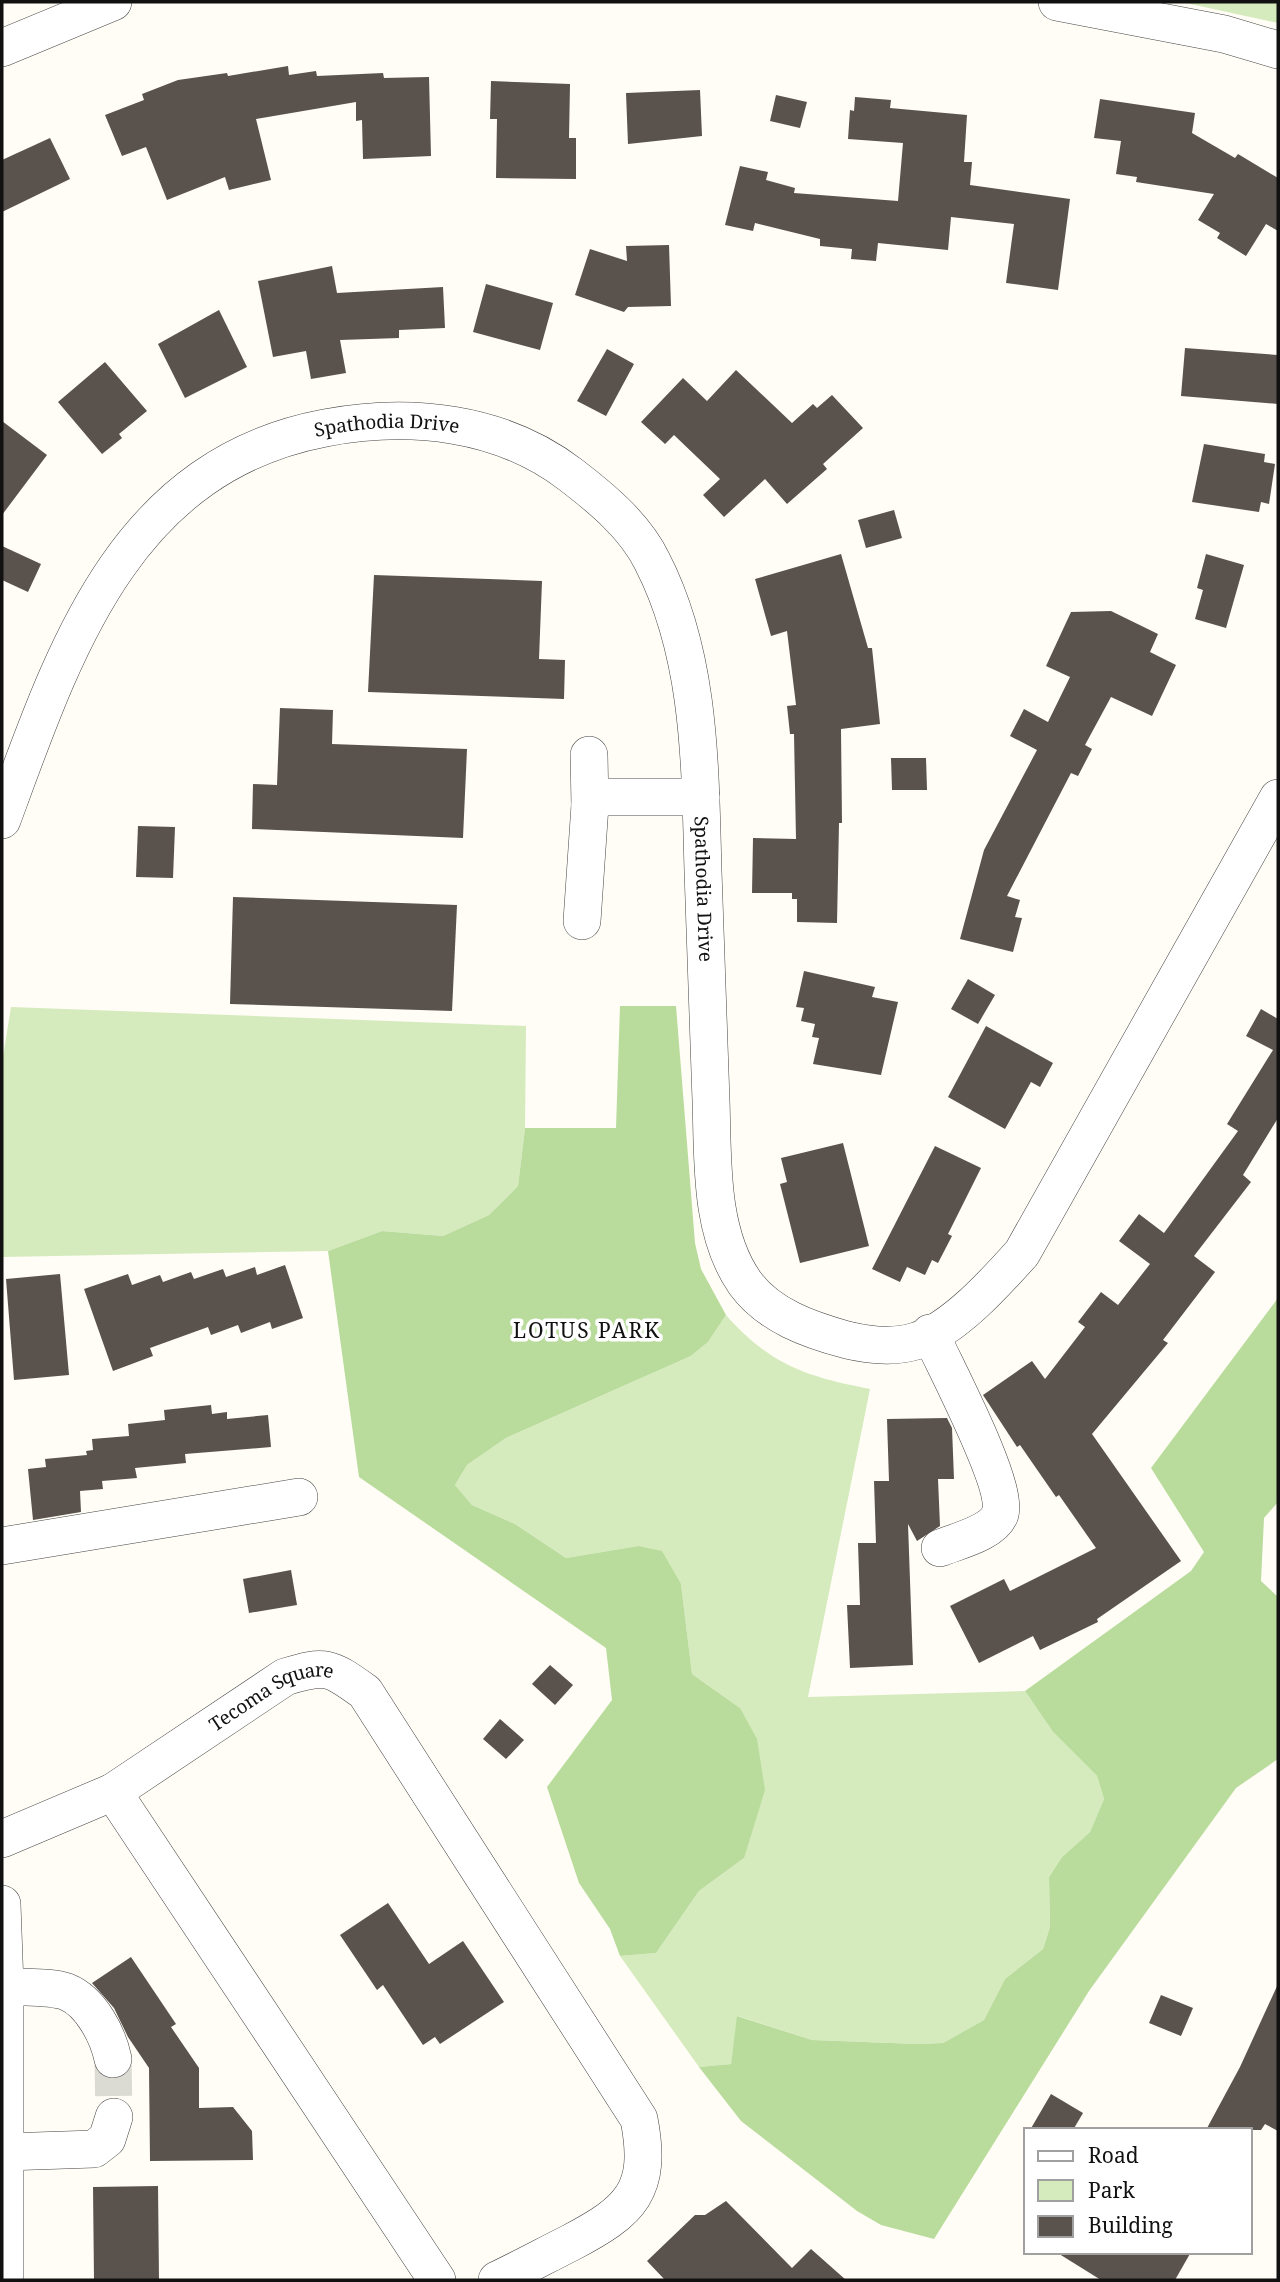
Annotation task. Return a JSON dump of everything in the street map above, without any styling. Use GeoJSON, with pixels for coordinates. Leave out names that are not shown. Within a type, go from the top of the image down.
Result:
{"type":"FeatureCollection","features":[{"type":"Feature","properties":{"kind":"street"},"geometry":{"type":"LineString","coordinates":[[2,48],[113,2]]}},
{"type":"Feature","properties":{"kind":"street"},"geometry":{"type":"LineString","coordinates":[[1057,2],[1223,34],[1278,50]]}},
{"type":"Feature","properties":{"kind":"street","name":"Spathodia Drive"},"geometry":{"type":"LineString","coordinates":[[2,820],[54,677],[104,587],[150,523],[184,490],[244,454],[293,434],[361,421],[434,420],[498,435],[556,463],[606,501],[650,555],[676,614],[691,684],[701,797],[712,1139],[718,1213],[725,1243],[746,1284],[776,1314],[821,1333],[870,1346],[916,1341],[952,1320],[990,1289],[1022,1254],[1278,798]]}},
{"type":"Feature","properties":{"kind":"street"},"geometry":{"type":"LineString","coordinates":[[582,921],[590,805],[589,755]]}},
{"type":"Feature","properties":{"kind":"street"},"geometry":{"type":"LineString","coordinates":[[590,805],[602,797],[701,797]]}},
{"type":"Feature","properties":{"kind":"street"},"geometry":{"type":"LineString","coordinates":[[930,1333],[992,1468],[1001,1499],[1000,1514],[992,1526],[940,1548]]}},
{"type":"Feature","properties":{"kind":"street"},"geometry":{"type":"LineString","coordinates":[[2,1546],[299,1497]]}},
{"type":"Feature","properties":{"kind":"street","name":"Tecoma Square"},"geometry":{"type":"LineString","coordinates":[[2,1839],[113,1792],[285,1677],[314,1668],[336,1671],[365,1692],[639,2119],[645,2149],[635,2195],[626,2207],[608,2223],[497,2280]]}},
{"type":"Feature","properties":{"kind":"street"},"geometry":{"type":"LineString","coordinates":[[113,1792],[438,2280]]}},
{"type":"Feature","properties":{"kind":"street"},"geometry":{"type":"LineString","coordinates":[[2,1904],[5,1986],[5,2280]]}},
{"type":"Feature","properties":{"kind":"street"},"geometry":{"type":"LineString","coordinates":[[5,1986],[68,1992],[98,2019],[109,2038],[113,2059]]}},
{"type":"Feature","properties":{"kind":"street"},"geometry":{"type":"LineString","coordinates":[[5,2152],[94,2149],[107,2139],[114,2117]]}},
{"type":"Feature","properties":{"kind":"green space"},"geometry":{"type":"Polygon","coordinates":[[[1181,2],[1278,2],[1278,23],[1181,2]]]}},
{"type":"Feature","properties":{"kind":"green space"},"geometry":{"type":"Polygon","coordinates":[[[620,1006],[676,1006],[695,1243],[701,1269],[726,1315],[708,1342],[691,1356],[506,1438],[467,1465],[455,1485],[472,1505],[515,1524],[566,1558],[638,1546],[662,1551],[681,1584],[692,1674],[740,1708],[757,1739],[765,1790],[744,1858],[699,1891],[656,1953],[620,1956],[610,1929],[579,1883],[547,1787],[612,1700],[606,1648],[359,1477],[328,1251],[382,1231],[443,1236],[489,1215],[518,1186],[525,1128],[616,1128],[620,1006]]]}},
{"type":"Feature","properties":{"kind":"green space"},"geometry":{"type":"Polygon","coordinates":[[[11,1007],[526,1026],[525,1128],[518,1186],[489,1215],[443,1236],[382,1231],[328,1251],[2,1257],[2,1063],[11,1007]]]}},
{"type":"Feature","properties":{"kind":"green space"},"geometry":{"type":"Polygon","coordinates":[[[1278,1298],[1278,1502],[1264,1518],[1261,1581],[1278,1597],[1278,1759],[1236,1788],[1089,1991],[934,2239],[881,2225],[857,2211],[741,2121],[699,2067],[731,2064],[737,2016],[812,2040],[943,2043],[984,2020],[1005,1979],[1043,1949],[1050,1927],[1049,1877],[1062,1857],[1090,1832],[1104,1799],[1097,1776],[1053,1732],[1025,1691],[1191,1571],[1204,1552],[1151,1468],[1278,1298]]]}},
{"type":"Feature","properties":{"kind":"green space"},"geometry":{"type":"Polygon","coordinates":[[[726,1315],[758,1346],[791,1366],[827,1379],[870,1389],[808,1697],[1025,1691],[1053,1732],[1097,1776],[1104,1799],[1090,1832],[1062,1857],[1049,1877],[1050,1927],[1043,1949],[1005,1979],[984,2020],[943,2043],[812,2040],[738,2016],[731,2064],[699,2067],[620,1956],[656,1953],[699,1891],[744,1858],[740,1708],[692,1674],[681,1584],[638,1546],[566,1558],[515,1524],[472,1505],[455,1485],[467,1465],[506,1438],[691,1356],[708,1342],[726,1315]]]}},
{"type":"Feature","properties":{"kind":"building"},"geometry":{"type":"Polygon","coordinates":[[[288,66],[289,75],[316,71],[317,76],[383,73],[384,78],[429,77],[431,156],[363,159],[362,120],[356,121],[356,102],[256,119],[271,180],[229,190],[225,177],[167,200],[146,147],[122,156],[105,115],[144,100],[142,94],[178,80],[227,73],[228,76],[288,66]]]}},
{"type":"Feature","properties":{"kind":"building"},"geometry":{"type":"Polygon","coordinates":[[[491,81],[570,84],[569,138],[576,138],[576,179],[496,178],[497,119],[490,119],[491,81]]]}},
{"type":"Feature","properties":{"kind":"building"},"geometry":{"type":"Polygon","coordinates":[[[700,90],[702,136],[628,144],[626,93],[700,90]]]}},
{"type":"Feature","properties":{"kind":"building"},"geometry":{"type":"Polygon","coordinates":[[[776,95],[807,102],[800,128],[770,121],[776,95]]]}},
{"type":"Feature","properties":{"kind":"building"},"geometry":{"type":"Polygon","coordinates":[[[855,97],[891,100],[890,108],[967,115],[964,162],[972,162],[970,185],[1070,199],[1058,290],[1006,283],[1014,224],[951,217],[948,250],[878,243],[876,261],[851,259],[852,249],[820,246],[820,239],[755,223],[753,231],[725,225],[740,166],[768,172],[766,180],[795,188],[794,193],[898,201],[903,143],[848,139],[850,110],[854,111],[855,97]]]}},
{"type":"Feature","properties":{"kind":"building"},"geometry":{"type":"Polygon","coordinates":[[[1100,99],[1195,113],[1192,133],[1235,158],[1238,154],[1278,178],[1278,231],[1266,224],[1246,256],[1217,238],[1220,233],[1198,220],[1214,194],[1136,182],[1137,177],[1116,174],[1121,141],[1094,138],[1100,99]]]}},
{"type":"Feature","properties":{"kind":"building"},"geometry":{"type":"Polygon","coordinates":[[[50,138],[70,179],[2,212],[2,160],[50,138]]]}},
{"type":"Feature","properties":{"kind":"building"},"geometry":{"type":"Polygon","coordinates":[[[669,245],[671,306],[628,307],[624,312],[575,295],[590,249],[627,261],[626,246],[669,245]]]}},
{"type":"Feature","properties":{"kind":"building"},"geometry":{"type":"Polygon","coordinates":[[[332,266],[337,293],[443,287],[445,328],[399,330],[399,338],[340,340],[346,373],[311,379],[306,351],[273,357],[258,281],[332,266]]]}},
{"type":"Feature","properties":{"kind":"building"},"geometry":{"type":"Polygon","coordinates":[[[486,284],[553,303],[540,350],[473,332],[486,284]]]}},
{"type":"Feature","properties":{"kind":"building"},"geometry":{"type":"Polygon","coordinates":[[[219,310],[247,367],[185,398],[158,344],[219,310]]]}},
{"type":"Feature","properties":{"kind":"building"},"geometry":{"type":"Polygon","coordinates":[[[1185,348],[1278,355],[1278,404],[1181,396],[1185,348]]]}},
{"type":"Feature","properties":{"kind":"building"},"geometry":{"type":"Polygon","coordinates":[[[607,349],[634,364],[606,416],[577,401],[607,349]]]}},
{"type":"Feature","properties":{"kind":"building"},"geometry":{"type":"Polygon","coordinates":[[[105,362],[147,411],[119,434],[122,438],[102,454],[58,402],[105,362]]]}},
{"type":"Feature","properties":{"kind":"building"},"geometry":{"type":"Polygon","coordinates":[[[736,370],[792,423],[813,404],[817,408],[832,395],[863,428],[823,464],[827,469],[787,504],[765,479],[724,517],[703,495],[720,479],[674,435],[665,444],[641,422],[683,378],[707,401],[736,370]]]}},
{"type":"Feature","properties":{"kind":"building"},"geometry":{"type":"Polygon","coordinates":[[[2,421],[47,455],[2,515],[2,421]]]}},
{"type":"Feature","properties":{"kind":"building"},"geometry":{"type":"Polygon","coordinates":[[[1204,444],[1265,454],[1264,462],[1275,464],[1269,504],[1261,502],[1259,512],[1192,502],[1204,444]]]}},
{"type":"Feature","properties":{"kind":"building"},"geometry":{"type":"Polygon","coordinates":[[[894,510],[902,538],[866,548],[858,520],[894,510]]]}},
{"type":"Feature","properties":{"kind":"building"},"geometry":{"type":"Polygon","coordinates":[[[2,546],[41,564],[28,592],[2,580],[2,546]]]}},
{"type":"Feature","properties":{"kind":"building"},"geometry":{"type":"Polygon","coordinates":[[[841,554],[868,648],[872,648],[880,724],[841,729],[842,823],[839,823],[837,923],[797,922],[797,899],[792,899],[792,893],[752,893],[753,838],[796,839],[794,734],[790,734],[787,706],[796,705],[787,631],[771,636],[755,579],[841,554]]]}},
{"type":"Feature","properties":{"kind":"building"},"geometry":{"type":"Polygon","coordinates":[[[1206,554],[1244,565],[1226,628],[1195,619],[1203,590],[1197,588],[1206,554]]]}},
{"type":"Feature","properties":{"kind":"building"},"geometry":{"type":"Polygon","coordinates":[[[374,575],[542,581],[539,659],[565,660],[564,699],[368,692],[374,575]]]}},
{"type":"Feature","properties":{"kind":"building"},"geometry":{"type":"Polygon","coordinates":[[[1111,611],[1158,634],[1150,652],[1176,665],[1152,716],[1111,697],[1085,745],[1092,749],[1078,776],[1071,773],[1007,896],[1020,900],[1015,917],[1022,918],[1013,952],[960,939],[984,850],[1037,750],[1010,736],[1024,709],[1048,722],[1070,677],[1046,666],[1071,612],[1111,611]]]}},
{"type":"Feature","properties":{"kind":"building"},"geometry":{"type":"Polygon","coordinates":[[[280,708],[333,710],[332,744],[467,749],[463,838],[252,829],[253,784],[277,785],[280,708]]]}},
{"type":"Feature","properties":{"kind":"building"},"geometry":{"type":"Polygon","coordinates":[[[891,758],[926,758],[927,790],[892,790],[891,758]]]}},
{"type":"Feature","properties":{"kind":"building"},"geometry":{"type":"Polygon","coordinates":[[[138,826],[175,827],[173,878],[136,877],[138,826]]]}},
{"type":"Feature","properties":{"kind":"building"},"geometry":{"type":"Polygon","coordinates":[[[233,897],[457,905],[452,1011],[230,1004],[233,897]]]}},
{"type":"Feature","properties":{"kind":"building"},"geometry":{"type":"Polygon","coordinates":[[[804,971],[875,987],[872,997],[898,1002],[881,1075],[813,1064],[819,1038],[812,1037],[815,1024],[801,1021],[804,1008],[796,1007],[804,971]]]}},
{"type":"Feature","properties":{"kind":"building"},"geometry":{"type":"Polygon","coordinates":[[[968,979],[995,995],[978,1024],[951,1009],[968,979]]]}},
{"type":"Feature","properties":{"kind":"building"},"geometry":{"type":"Polygon","coordinates":[[[1261,1009],[1278,1019],[1278,1118],[1243,1175],[1251,1182],[1194,1256],[1215,1272],[1163,1340],[1168,1343],[1092,1434],[1181,1561],[1097,1619],[1098,1622],[1040,1650],[1033,1636],[979,1663],[950,1606],[1004,1579],[1010,1591],[1096,1548],[1020,1445],[1017,1447],[983,1395],[1032,1361],[1045,1379],[1085,1327],[1078,1322],[1101,1292],[1118,1305],[1150,1264],[1119,1241],[1139,1214],[1164,1233],[1238,1131],[1227,1124],[1273,1050],[1246,1036],[1261,1009]]]}},
{"type":"Feature","properties":{"kind":"building"},"geometry":{"type":"Polygon","coordinates":[[[986,1026],[1053,1063],[1040,1087],[1031,1082],[1005,1129],[948,1097],[986,1026]]]}},
{"type":"Feature","properties":{"kind":"building"},"geometry":{"type":"Polygon","coordinates":[[[843,1143],[869,1246],[800,1263],[780,1184],[787,1182],[781,1158],[843,1143]]]}},
{"type":"Feature","properties":{"kind":"building"},"geometry":{"type":"Polygon","coordinates":[[[935,1146],[981,1168],[948,1234],[952,1236],[938,1263],[932,1260],[925,1275],[907,1267],[900,1282],[872,1269],[935,1146]]]}},
{"type":"Feature","properties":{"kind":"building"},"geometry":{"type":"Polygon","coordinates":[[[285,1265],[303,1318],[272,1329],[270,1322],[241,1333],[238,1325],[211,1335],[208,1327],[150,1348],[153,1356],[113,1371],[84,1289],[128,1274],[132,1285],[160,1275],[163,1282],[191,1272],[194,1279],[223,1269],[226,1277],[255,1267],[257,1275],[285,1265]]]}},
{"type":"Feature","properties":{"kind":"building"},"geometry":{"type":"Polygon","coordinates":[[[60,1274],[69,1375],[14,1380],[6,1279],[60,1274]]]}},
{"type":"Feature","properties":{"kind":"building"},"geometry":{"type":"Polygon","coordinates":[[[211,1405],[212,1414],[227,1412],[227,1419],[268,1415],[271,1447],[185,1454],[186,1463],[135,1468],[137,1478],[102,1481],[103,1489],[80,1491],[81,1512],[33,1520],[28,1469],[46,1467],[45,1459],[87,1455],[86,1451],[93,1450],[92,1439],[129,1436],[128,1424],[165,1420],[164,1410],[211,1405]]]}},
{"type":"Feature","properties":{"kind":"building"},"geometry":{"type":"Polygon","coordinates":[[[947,1418],[952,1428],[954,1479],[938,1479],[940,1526],[917,1541],[908,1524],[913,1665],[850,1668],[847,1605],[860,1605],[858,1543],[876,1543],[874,1481],[889,1481],[887,1419],[947,1418]]]}},
{"type":"Feature","properties":{"kind":"building"},"geometry":{"type":"Polygon","coordinates":[[[291,1570],[297,1605],[249,1613],[243,1579],[291,1570]]]}},
{"type":"Feature","properties":{"kind":"building"},"geometry":{"type":"Polygon","coordinates":[[[550,1665],[573,1685],[555,1705],[532,1684],[550,1665]]]}},
{"type":"Feature","properties":{"kind":"building"},"geometry":{"type":"Polygon","coordinates":[[[500,1719],[524,1740],[506,1759],[483,1739],[500,1719]]]}},
{"type":"Feature","properties":{"kind":"building"},"geometry":{"type":"Polygon","coordinates":[[[388,1903],[429,1964],[463,1941],[504,2002],[440,2044],[435,2037],[423,2045],[383,1985],[377,1990],[340,1935],[388,1903]]]}},
{"type":"Feature","properties":{"kind":"building"},"geometry":{"type":"Polygon","coordinates":[[[131,1957],[176,2024],[171,2027],[199,2068],[199,2108],[233,2107],[252,2131],[253,2160],[150,2161],[149,2068],[128,2037],[114,2008],[92,1983],[131,1957]]]}},
{"type":"Feature","properties":{"kind":"building"},"geometry":{"type":"Polygon","coordinates":[[[1278,1984],[1278,2131],[1265,2124],[1261,2130],[1207,2128],[1240,2067],[1278,1984]]]}},
{"type":"Feature","properties":{"kind":"building"},"geometry":{"type":"Polygon","coordinates":[[[1161,1995],[1193,2008],[1181,2036],[1149,2023],[1161,1995]]]}},
{"type":"Feature","properties":{"kind":"building"},"geometry":{"type":"Polygon","coordinates":[[[1051,2094],[1083,2113],[1074,2128],[1031,2128],[1051,2094]]]}},
{"type":"Feature","properties":{"kind":"building"},"geometry":{"type":"Polygon","coordinates":[[[158,2186],[159,2280],[94,2280],[93,2187],[158,2186]]]}},
{"type":"Feature","properties":{"kind":"building"},"geometry":{"type":"Polygon","coordinates":[[[726,2201],[792,2268],[811,2249],[846,2280],[665,2280],[647,2261],[695,2215],[705,2215],[726,2201]]]}},
{"type":"Feature","properties":{"kind":"building"},"geometry":{"type":"Polygon","coordinates":[[[1059,2254],[1190,2254],[1175,2280],[1101,2280],[1059,2254]]]}},
{"type":"Feature","properties":{"kind":"tunnel"},"geometry":{"type":"LineString","coordinates":[[113,2059],[114,2117]]}},
{"type":"Feature","properties":{"kind":"district","name":"LOTUS PARK"},"geometry":{"type":"Point","coordinates":[587,1331]}}]}
